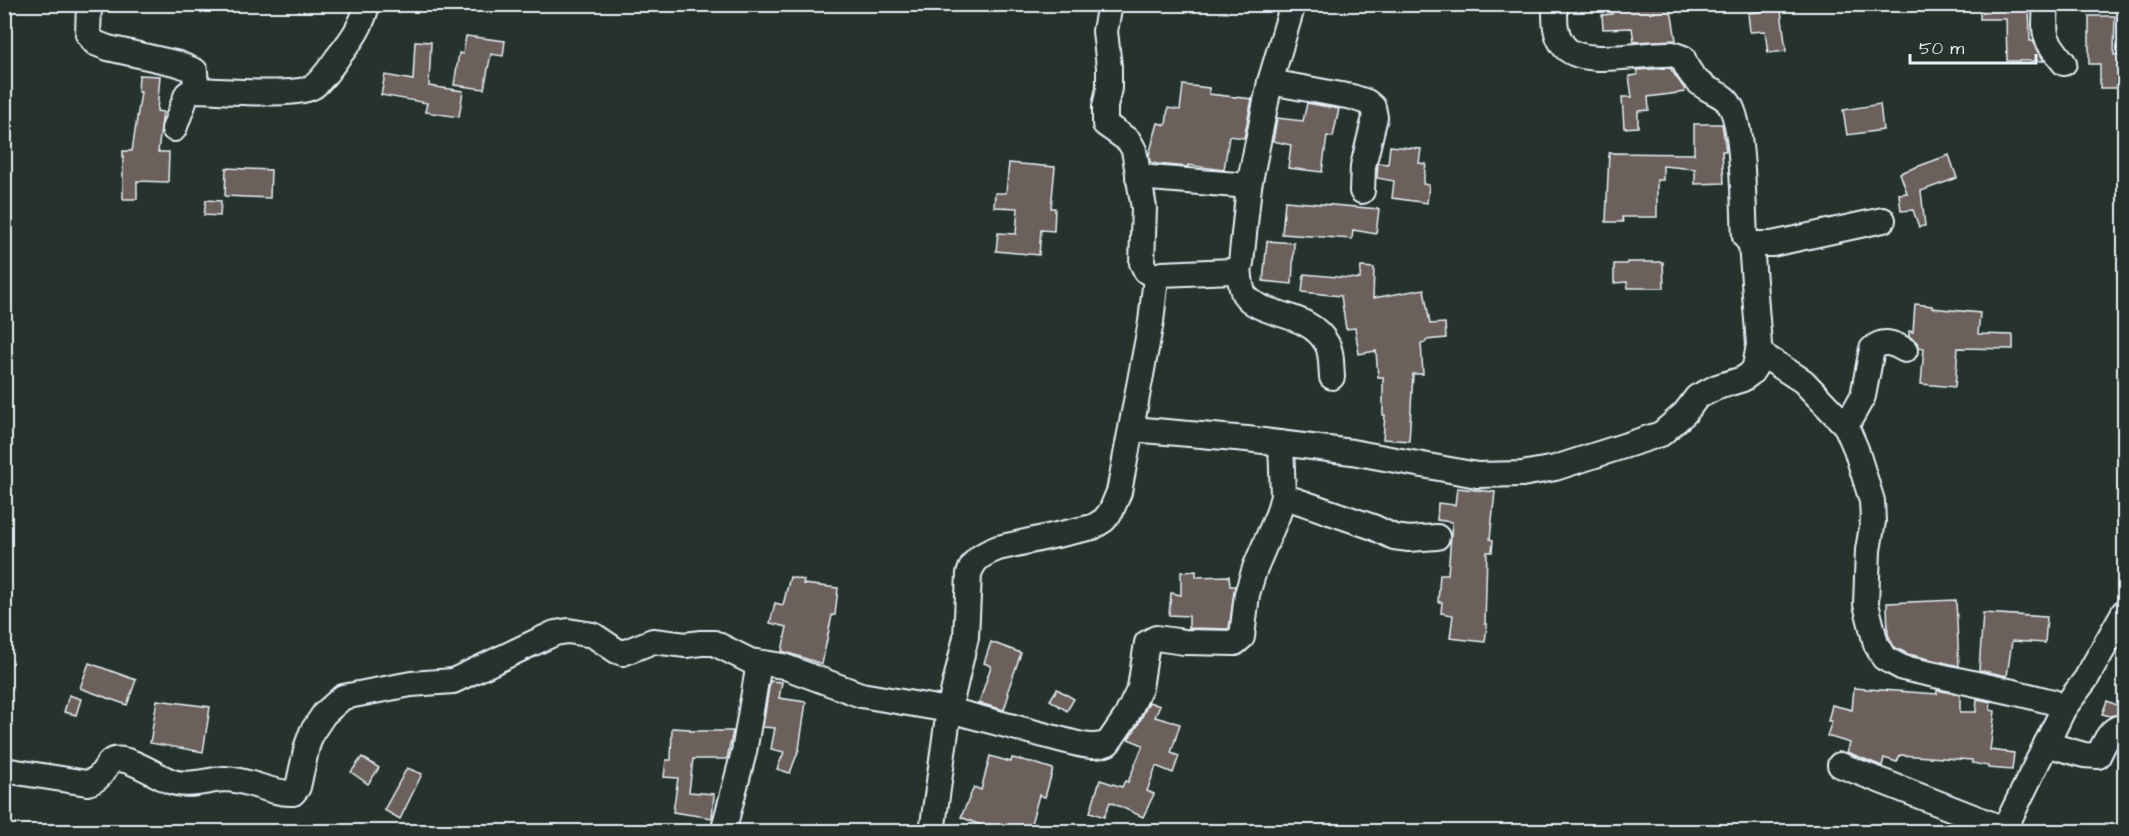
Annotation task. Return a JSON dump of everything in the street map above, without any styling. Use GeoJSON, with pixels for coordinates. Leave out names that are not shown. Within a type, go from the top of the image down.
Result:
{"type":"FeatureCollection","features":[{"type":"Feature","properties":{"kind":"street"},"geometry":{"type":"LineString","coordinates":[[89,4],[88,34],[95,43],[179,64],[195,71],[196,90]]}},
{"type":"Feature","properties":{"kind":"street"},"geometry":{"type":"LineString","coordinates":[[174,129],[187,94],[196,90],[279,93],[303,92],[314,86],[345,49],[357,30],[367,4]]}},
{"type":"Feature","properties":{"kind":"street"},"geometry":{"type":"LineString","coordinates":[[1110,4],[1105,31],[1109,67],[1109,88],[1105,106],[1106,124],[1129,141],[1134,150],[1144,208],[1142,263],[1146,271],[1156,277]]}},
{"type":"Feature","properties":{"kind":"street"},"geometry":{"type":"LineString","coordinates":[[1293,4],[1270,82],[1249,186],[1239,267],[1241,286],[1253,303],[1264,309],[1299,319],[1322,336],[1329,346],[1332,377]]}},
{"type":"Feature","properties":{"kind":"street"},"geometry":{"type":"LineString","coordinates":[[1555,4],[1555,24],[1559,39],[1565,48],[1591,58],[1672,54],[1683,58],[1697,82],[1725,97],[1737,123],[1745,237],[1751,244],[1758,246],[1772,244],[1883,220]]}},
{"type":"Feature","properties":{"kind":"street"},"geometry":{"type":"LineString","coordinates":[[2046,4],[2044,30],[2047,41],[2064,63]]}},
{"type":"Feature","properties":{"kind":"street"},"geometry":{"type":"LineString","coordinates":[[1270,82],[1352,97],[1367,102],[1373,107],[1375,117],[1363,166],[1362,191]]}},
{"type":"Feature","properties":{"kind":"street"},"geometry":{"type":"LineString","coordinates":[[1138,177],[1249,186]]}},
{"type":"Feature","properties":{"kind":"street"},"geometry":{"type":"LineString","coordinates":[[1132,429],[1352,452],[1477,475],[1522,474],[1555,468],[1661,434],[1685,413],[1697,397],[1716,387],[1743,380],[1751,373],[1755,367],[1758,352],[1757,299],[1751,244]]}},
{"type":"Feature","properties":{"kind":"street"},"geometry":{"type":"LineString","coordinates":[[1156,277],[1162,274],[1232,271],[1239,267]]}},
{"type":"Feature","properties":{"kind":"street"},"geometry":{"type":"LineString","coordinates":[[932,831],[949,710],[966,637],[969,574],[976,560],[984,553],[1093,527],[1104,520],[1111,511],[1119,492],[1132,429],[1151,321],[1156,277]]}},
{"type":"Feature","properties":{"kind":"street"},"geometry":{"type":"LineString","coordinates":[[1846,426],[1863,396],[1872,348],[1883,343],[1893,343],[1905,350]]}},
{"type":"Feature","properties":{"kind":"street"},"geometry":{"type":"LineString","coordinates":[[1758,352],[1803,381],[1846,426],[1863,467],[1872,501],[1873,521],[1868,550],[1866,604],[1876,644],[1884,658],[1903,668],[2013,692],[2053,702],[2064,708]]}},
{"type":"Feature","properties":{"kind":"street"},"geometry":{"type":"LineString","coordinates":[[4,770],[87,783],[99,778],[110,763],[120,760],[133,763],[171,782],[181,784],[226,779],[292,794],[298,787],[312,732],[324,714],[343,697],[411,684],[453,681],[497,658],[555,633],[574,632],[593,635],[624,653],[653,641],[686,645],[714,643],[740,657],[759,663],[783,666],[861,695],[949,710],[1074,743],[1096,746],[1108,742],[1125,717],[1140,688],[1147,643],[1152,639],[1235,643],[1240,640],[1244,630],[1247,594],[1284,496],[1281,443]]}},
{"type":"Feature","properties":{"kind":"street"},"geometry":{"type":"LineString","coordinates":[[1284,496],[1373,527],[1394,537],[1409,539],[1437,537]]}},
{"type":"Feature","properties":{"kind":"street"},"geometry":{"type":"LineString","coordinates":[[1840,765],[2004,830],[2064,708],[2086,679],[2124,612]]}},
{"type":"Feature","properties":{"kind":"street"},"geometry":{"type":"LineString","coordinates":[[723,831],[744,752],[759,663]]}},
{"type":"Feature","properties":{"kind":"street"},"geometry":{"type":"LineString","coordinates":[[2046,744],[2093,757],[2098,756],[2108,736],[2115,728],[2121,727]]}},
{"type":"Feature","properties":{"kind":"building"},"geometry":{"type":"Polygon","coordinates":[[[1610,4],[1670,4],[1676,40],[1634,42],[1632,28],[1603,29],[1602,15],[1612,14],[1610,4]]]}},
{"type":"Feature","properties":{"kind":"building"},"geometry":{"type":"Polygon","coordinates":[[[1980,4],[2029,4],[2030,41],[2033,41],[2044,61],[2007,61],[2006,19],[1980,19],[1980,4]]]}},
{"type":"Feature","properties":{"kind":"building"},"geometry":{"type":"Polygon","coordinates":[[[1781,10],[1786,51],[1768,53],[1765,31],[1750,32],[1748,13],[1781,10]]]}},
{"type":"Feature","properties":{"kind":"building"},"geometry":{"type":"Polygon","coordinates":[[[2089,16],[2115,16],[2114,55],[2124,54],[2124,88],[2100,88],[2100,64],[2089,64],[2089,16]]]}},
{"type":"Feature","properties":{"kind":"building"},"geometry":{"type":"Polygon","coordinates":[[[466,36],[505,41],[503,56],[491,54],[484,89],[454,85],[459,53],[463,54],[466,36]]]}},
{"type":"Feature","properties":{"kind":"building"},"geometry":{"type":"Polygon","coordinates":[[[415,41],[431,42],[429,86],[463,91],[459,117],[425,112],[427,103],[381,95],[385,75],[413,80],[415,41]]]}},
{"type":"Feature","properties":{"kind":"building"},"geometry":{"type":"Polygon","coordinates":[[[1670,68],[1685,92],[1648,97],[1649,110],[1638,111],[1638,127],[1624,128],[1622,97],[1632,97],[1629,76],[1637,75],[1637,70],[1670,68]]]}},
{"type":"Feature","properties":{"kind":"building"},"geometry":{"type":"Polygon","coordinates":[[[139,75],[160,76],[157,111],[163,112],[158,152],[169,152],[168,182],[137,181],[137,199],[123,199],[123,151],[132,151],[141,92],[138,92],[139,75]]]}},
{"type":"Feature","properties":{"kind":"building"},"geometry":{"type":"Polygon","coordinates":[[[1183,85],[1209,88],[1209,94],[1252,99],[1244,138],[1229,136],[1224,170],[1150,162],[1149,155],[1158,123],[1166,125],[1168,108],[1180,110],[1183,85]]]}},
{"type":"Feature","properties":{"kind":"building"},"geometry":{"type":"Polygon","coordinates":[[[1307,103],[1339,109],[1333,137],[1327,136],[1322,172],[1288,168],[1291,145],[1273,141],[1277,118],[1303,121],[1307,103]]]}},
{"type":"Feature","properties":{"kind":"building"},"geometry":{"type":"Polygon","coordinates":[[[1880,104],[1883,130],[1847,135],[1843,110],[1880,104]]]}},
{"type":"Feature","properties":{"kind":"building"},"geometry":{"type":"Polygon","coordinates":[[[1694,124],[1722,124],[1726,151],[1722,151],[1724,183],[1695,184],[1695,169],[1663,166],[1663,180],[1657,180],[1657,217],[1622,217],[1623,222],[1606,222],[1609,153],[1694,154],[1694,124]]]}},
{"type":"Feature","properties":{"kind":"building"},"geometry":{"type":"Polygon","coordinates":[[[1390,146],[1421,149],[1419,163],[1426,164],[1423,184],[1429,185],[1427,203],[1392,198],[1394,181],[1377,178],[1378,163],[1388,164],[1390,146]]]}},
{"type":"Feature","properties":{"kind":"building"},"geometry":{"type":"Polygon","coordinates":[[[1949,155],[1957,178],[1921,191],[1925,226],[1919,227],[1913,210],[1901,211],[1899,194],[1907,193],[1900,173],[1949,155]]]}},
{"type":"Feature","properties":{"kind":"building"},"geometry":{"type":"Polygon","coordinates":[[[1009,163],[1055,167],[1051,208],[1055,208],[1054,231],[1041,230],[1039,255],[996,251],[998,233],[1016,234],[1018,208],[994,207],[995,193],[1006,193],[1009,163]]]}},
{"type":"Feature","properties":{"kind":"building"},"geometry":{"type":"Polygon","coordinates":[[[226,168],[271,170],[270,198],[225,196],[226,168]]]}},
{"type":"Feature","properties":{"kind":"building"},"geometry":{"type":"Polygon","coordinates":[[[206,200],[221,201],[220,216],[204,215],[206,200]]]}},
{"type":"Feature","properties":{"kind":"building"},"geometry":{"type":"Polygon","coordinates":[[[1285,201],[1379,209],[1376,234],[1353,230],[1352,239],[1282,234],[1285,201]]]}},
{"type":"Feature","properties":{"kind":"building"},"geometry":{"type":"Polygon","coordinates":[[[1267,241],[1294,243],[1292,284],[1263,281],[1267,241]]]}},
{"type":"Feature","properties":{"kind":"building"},"geometry":{"type":"Polygon","coordinates":[[[1627,262],[1663,262],[1664,288],[1628,288],[1627,282],[1614,283],[1614,264],[1627,264],[1627,262]]]}},
{"type":"Feature","properties":{"kind":"building"},"geometry":{"type":"Polygon","coordinates":[[[1361,267],[1374,268],[1373,298],[1424,289],[1430,324],[1445,323],[1446,338],[1426,340],[1421,343],[1423,374],[1413,374],[1409,441],[1383,439],[1385,415],[1383,415],[1383,377],[1378,377],[1376,351],[1359,354],[1355,328],[1346,329],[1341,296],[1302,292],[1304,274],[1360,279],[1361,267]]]}},
{"type":"Feature","properties":{"kind":"building"},"geometry":{"type":"Polygon","coordinates":[[[1915,304],[1980,313],[1978,334],[2013,335],[2013,349],[1958,348],[1955,387],[1921,384],[1924,348],[1919,347],[1917,342],[1909,336],[1909,331],[1913,332],[1915,304]]]}},
{"type":"Feature","properties":{"kind":"building"},"geometry":{"type":"Polygon","coordinates":[[[1457,488],[1495,492],[1490,539],[1493,540],[1492,552],[1487,552],[1485,642],[1450,638],[1453,615],[1441,613],[1442,602],[1438,602],[1440,574],[1448,574],[1452,522],[1437,520],[1438,503],[1455,505],[1457,488]]]}},
{"type":"Feature","properties":{"kind":"building"},"geometry":{"type":"Polygon","coordinates":[[[1196,571],[1196,577],[1229,576],[1230,586],[1235,586],[1229,629],[1189,628],[1189,616],[1169,615],[1171,593],[1181,595],[1181,572],[1196,571]]]}},
{"type":"Feature","properties":{"kind":"building"},"geometry":{"type":"Polygon","coordinates":[[[790,577],[804,580],[803,584],[838,588],[835,615],[832,615],[822,664],[782,651],[787,627],[770,623],[775,603],[783,605],[790,577]]]}},
{"type":"Feature","properties":{"kind":"building"},"geometry":{"type":"Polygon","coordinates":[[[1956,600],[1959,666],[1908,654],[1894,647],[1888,634],[1887,603],[1956,600]]]}},
{"type":"Feature","properties":{"kind":"building"},"geometry":{"type":"Polygon","coordinates":[[[1983,613],[2047,617],[2045,643],[2012,641],[2007,676],[1979,670],[1983,613]]]}},
{"type":"Feature","properties":{"kind":"building"},"geometry":{"type":"Polygon","coordinates":[[[991,642],[1021,653],[1007,693],[1009,694],[1004,710],[979,703],[991,666],[984,663],[991,642]]]}},
{"type":"Feature","properties":{"kind":"building"},"geometry":{"type":"Polygon","coordinates":[[[89,663],[136,680],[127,705],[80,688],[89,663]]]}},
{"type":"Feature","properties":{"kind":"building"},"geometry":{"type":"Polygon","coordinates":[[[770,681],[782,682],[779,698],[806,702],[799,749],[790,773],[777,769],[784,752],[771,749],[775,728],[763,727],[770,681]]]}},
{"type":"Feature","properties":{"kind":"building"},"geometry":{"type":"Polygon","coordinates":[[[1854,688],[1937,694],[1937,690],[1960,695],[1960,712],[1976,712],[1977,699],[1991,702],[1990,710],[1995,711],[1990,750],[2014,753],[2012,770],[1988,768],[1988,766],[1972,763],[1972,760],[1900,755],[1897,762],[1884,758],[1882,766],[1847,752],[1850,743],[1827,736],[1832,721],[1828,721],[1832,705],[1852,710],[1854,688]]]}},
{"type":"Feature","properties":{"kind":"building"},"geometry":{"type":"Polygon","coordinates":[[[1057,689],[1074,699],[1067,711],[1050,700],[1057,689]]]}},
{"type":"Feature","properties":{"kind":"building"},"geometry":{"type":"Polygon","coordinates":[[[69,695],[81,699],[76,715],[64,712],[69,695]]]}},
{"type":"Feature","properties":{"kind":"building"},"geometry":{"type":"Polygon","coordinates":[[[157,700],[210,707],[203,752],[150,743],[157,700]]]}},
{"type":"Feature","properties":{"kind":"building"},"geometry":{"type":"Polygon","coordinates":[[[2107,701],[2124,708],[2124,713],[2110,716],[2102,714],[2107,701]]]}},
{"type":"Feature","properties":{"kind":"building"},"geometry":{"type":"Polygon","coordinates":[[[1149,702],[1160,706],[1155,717],[1180,724],[1171,753],[1179,756],[1173,773],[1156,766],[1147,791],[1154,794],[1143,817],[1110,802],[1104,817],[1090,812],[1100,780],[1122,787],[1125,781],[1128,782],[1143,745],[1128,739],[1137,727],[1149,702]]]}},
{"type":"Feature","properties":{"kind":"building"},"geometry":{"type":"Polygon","coordinates":[[[672,728],[690,729],[690,731],[733,731],[727,759],[693,759],[689,792],[714,794],[712,818],[673,812],[678,778],[664,777],[666,760],[671,760],[672,728]]]}},
{"type":"Feature","properties":{"kind":"building"},"geometry":{"type":"Polygon","coordinates":[[[990,756],[1011,762],[1012,758],[1053,769],[1045,797],[1039,795],[1029,831],[990,831],[990,829],[961,817],[974,787],[981,790],[990,756]]]}},
{"type":"Feature","properties":{"kind":"building"},"geometry":{"type":"Polygon","coordinates":[[[362,757],[379,768],[368,784],[351,772],[362,757]]]}},
{"type":"Feature","properties":{"kind":"building"},"geometry":{"type":"Polygon","coordinates":[[[407,768],[422,774],[400,819],[384,810],[407,768]]]}}]}
